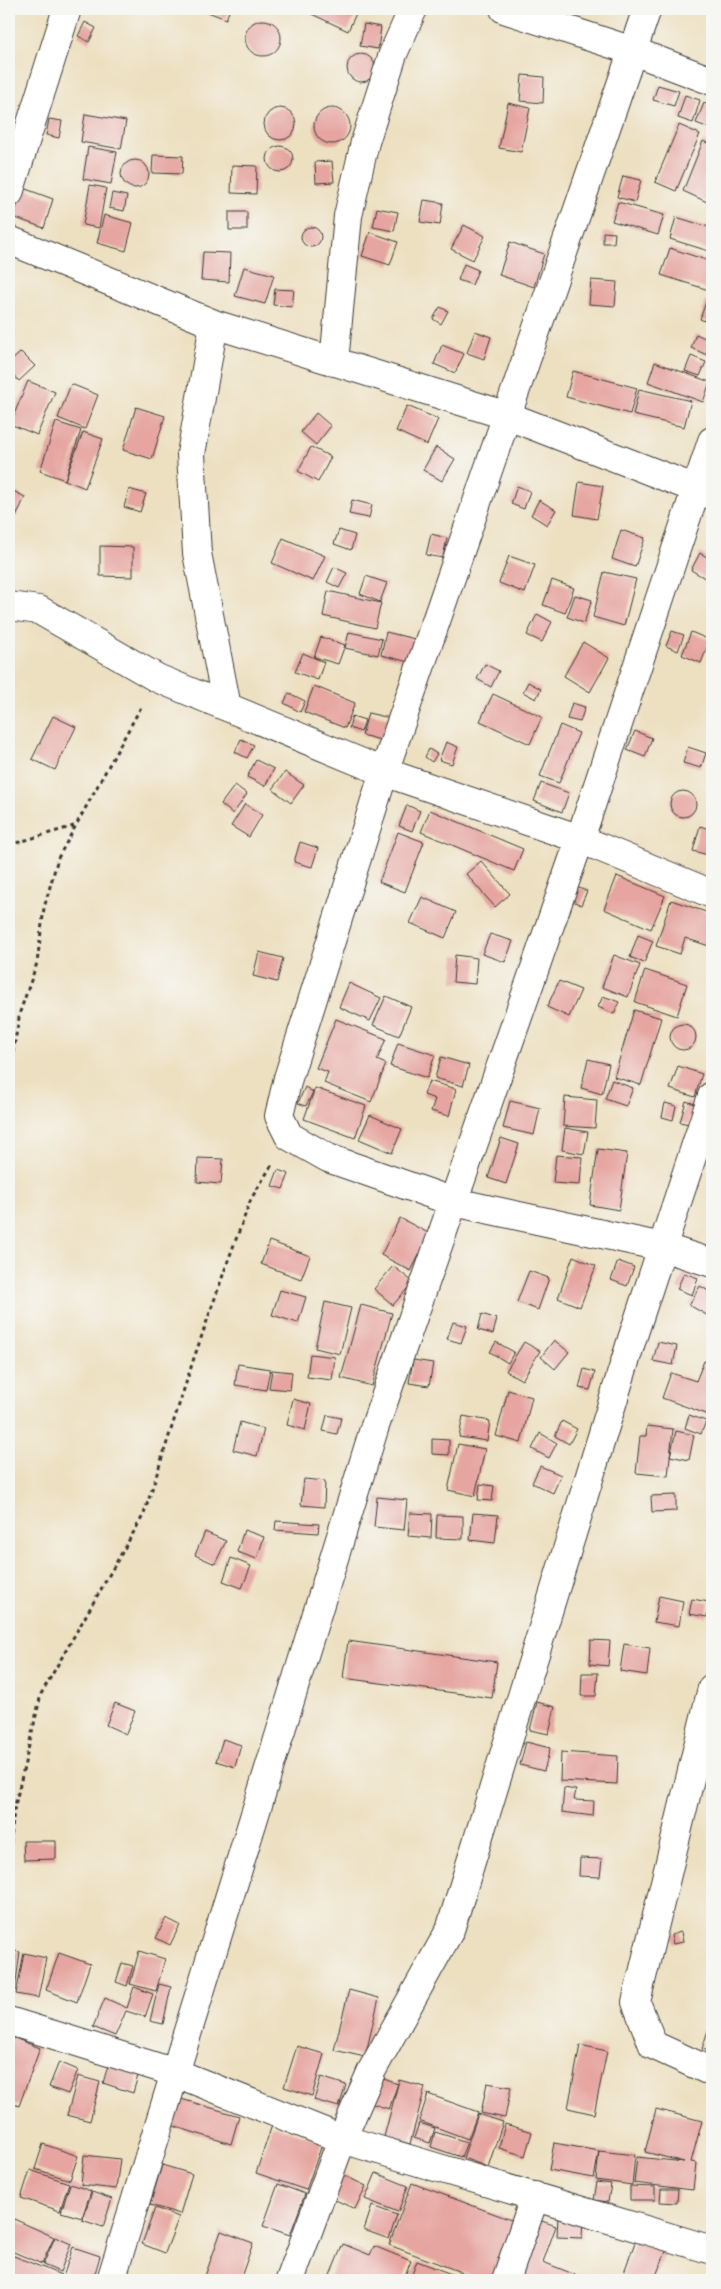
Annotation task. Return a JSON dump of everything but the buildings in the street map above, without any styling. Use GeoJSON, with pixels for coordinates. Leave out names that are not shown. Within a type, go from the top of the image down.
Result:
{"type":"FeatureCollection","features":[{"type":"Feature","properties":{"kind":"street"},"geometry":{"type":"LineString","coordinates":[[9,193],[67,9]]}},
{"type":"Feature","properties":{"kind":"street"},"geometry":{"type":"LineString","coordinates":[[334,362],[348,216],[373,116],[393,54],[413,9]]}},
{"type":"Feature","properties":{"kind":"street"},"geometry":{"type":"LineString","coordinates":[[504,9],[633,51],[712,81]]}},
{"type":"Feature","properties":{"kind":"street"},"geometry":{"type":"LineString","coordinates":[[647,9],[384,772],[288,1078],[279,1116],[289,1136],[328,1158],[454,1202],[662,1247],[712,1263]]}},
{"type":"Feature","properties":{"kind":"street"},"geometry":{"type":"LineString","coordinates":[[9,240],[214,324],[508,416],[704,492]]}},
{"type":"Feature","properties":{"kind":"street"},"geometry":{"type":"LineString","coordinates":[[214,324],[191,454],[197,553],[227,707]]}},
{"type":"Feature","properties":{"kind":"street"},"geometry":{"type":"LineString","coordinates":[[112,2280],[374,1429],[704,492],[712,441]]}},
{"type":"Feature","properties":{"kind":"street"},"geometry":{"type":"LineString","coordinates":[[9,606],[39,610],[157,678],[384,772],[580,840],[712,894]]}},
{"type":"Feature","properties":{"kind":"street"},"geometry":{"type":"LineString","coordinates":[[290,2280],[342,2139],[372,2070],[450,1930],[662,1247],[712,1096]]}},
{"type":"Feature","properties":{"kind":"street"},"geometry":{"type":"LineString","coordinates":[[712,1688],[636,2002],[653,2045],[712,2072]]}},
{"type":"Feature","properties":{"kind":"street"},"geometry":{"type":"LineString","coordinates":[[9,2021],[176,2073],[342,2139],[712,2250]]}},
{"type":"Feature","properties":{"kind":"street"},"geometry":{"type":"LineString","coordinates":[[506,2280],[535,2196]]}},
{"type":"Feature","properties":{"kind":"path"},"geometry":{"type":"LineString","coordinates":[[9,1076],[20,1012],[37,963],[44,908],[58,858],[157,678]]}},
{"type":"Feature","properties":{"kind":"path"},"geometry":{"type":"LineString","coordinates":[[9,845],[75,826]]}},
{"type":"Feature","properties":{"kind":"path"},"geometry":{"type":"LineString","coordinates":[[9,1859],[14,1810],[41,1694],[144,1514],[194,1358],[251,1199],[289,1136]]}}]}
